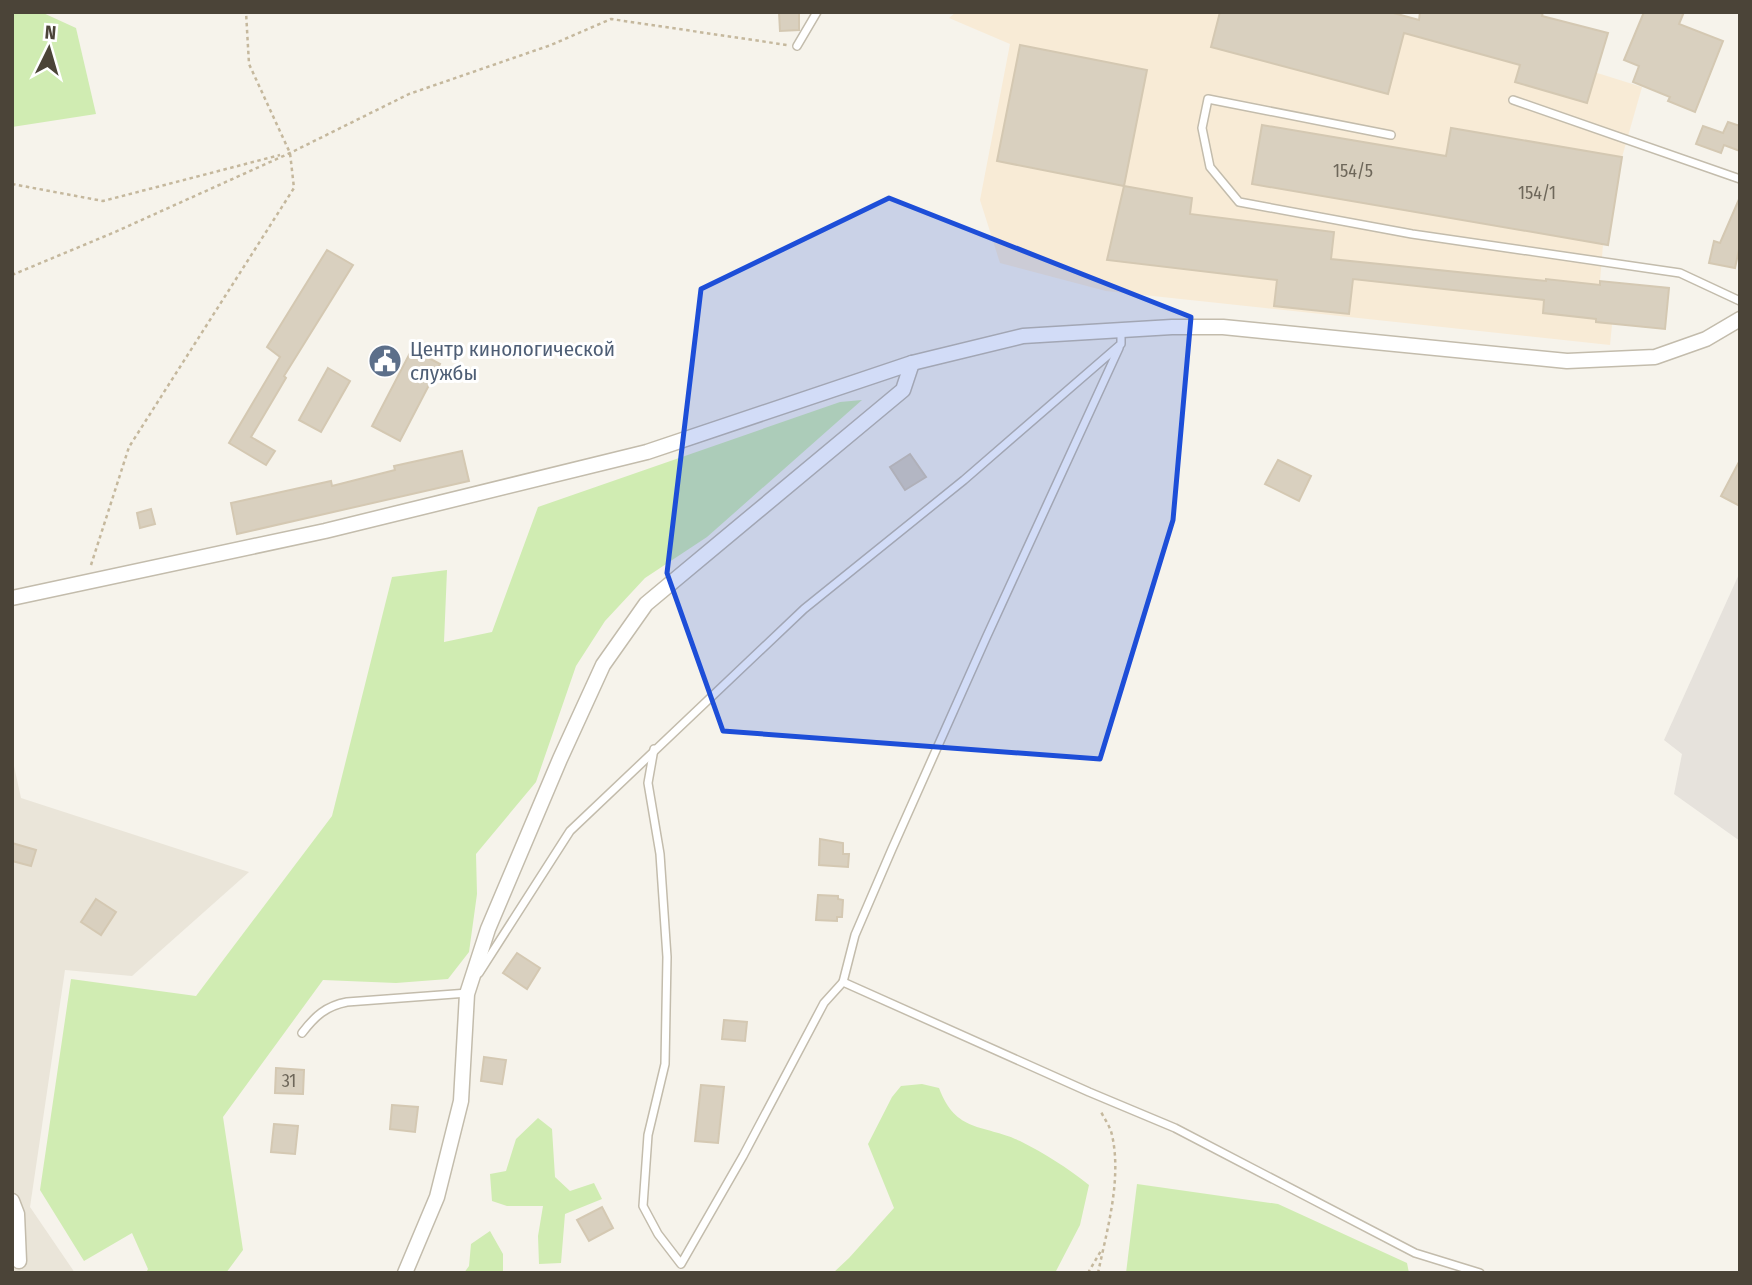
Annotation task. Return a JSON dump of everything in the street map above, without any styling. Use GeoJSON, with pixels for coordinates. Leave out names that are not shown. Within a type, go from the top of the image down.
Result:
{"type":"FeatureCollection","features":[{"type":"Feature","properties":{"kind":"street"},"geometry":{"type":"LineString","coordinates":[[12,598],[86,580],[325,531],[647,452],[912,363],[1023,336],[1121,337],[1223,327],[1567,360],[1655,357],[1706,339],[1740,319]]}},
{"type":"Feature","properties":{"kind":"street"},"geometry":{"type":"LineString","coordinates":[[405,1273],[437,1197],[461,1101],[467,994],[488,929],[603,665],[646,604],[902,390],[912,363]]}},
{"type":"Feature","properties":{"kind":"street"},"geometry":{"type":"LineString","coordinates":[[12,1201],[17,1214],[19,1261]]}},
{"type":"Feature","properties":{"kind":"lane"},"geometry":{"type":"LineString","coordinates":[[797,46],[817,12]]}},
{"type":"Feature","properties":{"kind":"lane"},"geometry":{"type":"LineString","coordinates":[[1391,135],[1209,99],[1202,128],[1210,167],[1239,202],[1412,234],[1680,273],[1740,301]]}},
{"type":"Feature","properties":{"kind":"lane"},"geometry":{"type":"LineString","coordinates":[[1513,100],[1740,179]]}},
{"type":"Feature","properties":{"kind":"lane"},"geometry":{"type":"LineString","coordinates":[[302,1033],[314,1018],[331,1005],[467,994],[518,909],[570,831],[804,609],[964,480],[1121,337]]}},
{"type":"Feature","properties":{"kind":"lane"},"geometry":{"type":"LineString","coordinates":[[654,749],[648,783],[660,854],[667,957],[665,1064],[648,1135],[643,1206],[658,1234],[681,1264],[743,1156],[824,1003],[843,982],[855,935],[892,849],[1121,337]]}},
{"type":"Feature","properties":{"kind":"lane"},"geometry":{"type":"LineString","coordinates":[[843,982],[1175,1128],[1415,1253],[1480,1273]]}},
{"type":"Feature","properties":{"kind":"path"},"geometry":{"type":"LineString","coordinates":[[86,580],[129,447],[294,188],[290,153],[250,64],[246,12]]}},
{"type":"Feature","properties":{"kind":"path"},"geometry":{"type":"LineString","coordinates":[[12,275],[290,153],[408,94],[551,45],[611,19],[797,46]]}},
{"type":"Feature","properties":{"kind":"path"},"geometry":{"type":"LineString","coordinates":[[12,184],[103,201],[290,153]]}},
{"type":"Feature","properties":{"kind":"path"},"geometry":{"type":"LineString","coordinates":[[1089,1092],[1112,1133],[1115,1168],[1098,1273]]}},
{"type":"Feature","properties":{"kind":"path"},"geometry":{"type":"LineString","coordinates":[[1088,1273],[1104,1245]]}},
{"type":"Feature","properties":{"kind":"path"},"geometry":{"type":"LineString","coordinates":[[1008,1273],[1013,1273]]}},
{"type":"Feature","properties":{"kind":"highlighted area"},"geometry":{"type":"Polygon","coordinates":[[[889,198],[1191,317],[1173,520],[1100,759],[723,731],[667,573],[701,289],[889,198]]]}},
{"type":"Feature","properties":{"kind":"shaded area"},"geometry":{"type":"Polygon","coordinates":[[[956,12],[1390,12],[1642,87],[1622,157],[1608,245],[1603,245],[1600,281],[1669,288],[1665,329],[1612,324],[1610,345],[1106,291],[1000,263],[980,200],[1010,44],[949,18],[956,12]]]}},
{"type":"Feature","properties":{"kind":"shaded area"},"geometry":{"type":"Polygon","coordinates":[[[1740,572],[1740,841],[1674,794],[1682,754],[1664,740],[1740,572]]]}},
{"type":"Feature","properties":{"kind":"shaded area"},"geometry":{"type":"Polygon","coordinates":[[[12,757],[21,798],[249,872],[132,976],[65,970],[30,1207],[75,1273],[12,1273],[12,757]]]}},
{"type":"Feature","properties":{"kind":"green space"},"geometry":{"type":"Polygon","coordinates":[[[12,12],[41,12],[76,28],[96,114],[12,127],[12,12]]]}},
{"type":"Feature","properties":{"kind":"green space"},"geometry":{"type":"Polygon","coordinates":[[[862,400],[707,537],[645,578],[605,621],[576,666],[536,782],[476,854],[477,894],[469,952],[448,979],[396,983],[323,980],[223,1117],[243,1250],[226,1273],[146,1273],[148,1269],[132,1233],[84,1261],[40,1190],[71,979],[196,996],[332,816],[392,577],[447,570],[444,642],[492,632],[538,507],[840,402],[862,400]]]}},
{"type":"Feature","properties":{"kind":"green space"},"geometry":{"type":"Polygon","coordinates":[[[922,1084],[939,1088],[946,1103],[963,1121],[1020,1141],[1056,1161],[1089,1185],[1080,1225],[1055,1273],[833,1273],[894,1208],[868,1144],[892,1097],[901,1086],[922,1084]]]}},
{"type":"Feature","properties":{"kind":"green space"},"geometry":{"type":"Polygon","coordinates":[[[538,1118],[552,1129],[555,1177],[570,1191],[594,1183],[602,1199],[565,1214],[561,1263],[539,1264],[538,1236],[543,1206],[507,1206],[492,1201],[490,1174],[506,1171],[516,1139],[538,1118]]]}},
{"type":"Feature","properties":{"kind":"green space"},"geometry":{"type":"Polygon","coordinates":[[[1137,1184],[1278,1204],[1407,1263],[1409,1273],[1126,1273],[1137,1184]]]}},
{"type":"Feature","properties":{"kind":"green space"},"geometry":{"type":"Polygon","coordinates":[[[490,1231],[503,1254],[503,1273],[464,1273],[469,1266],[471,1244],[490,1231]]]}},
{"type":"Feature","properties":{"kind":"building"},"geometry":{"type":"Polygon","coordinates":[[[779,12],[799,12],[799,30],[780,31],[779,12]]]}},
{"type":"Feature","properties":{"kind":"building"},"geometry":{"type":"Polygon","coordinates":[[[1220,12],[1390,12],[1419,20],[1420,12],[1543,12],[1542,16],[1608,33],[1587,103],[1515,82],[1520,65],[1404,33],[1388,94],[1211,47],[1220,12]]]}},
{"type":"Feature","properties":{"kind":"building"},"geometry":{"type":"Polygon","coordinates":[[[1644,12],[1684,12],[1679,24],[1723,41],[1695,112],[1668,101],[1670,97],[1633,82],[1639,66],[1624,60],[1644,12]]]}},
{"type":"Feature","properties":{"kind":"building"},"geometry":{"type":"Polygon","coordinates":[[[1020,45],[1147,70],[1124,186],[997,161],[1020,45]]]}},
{"type":"Feature","properties":{"kind":"building"},"geometry":{"type":"Polygon","coordinates":[[[1728,122],[1740,126],[1740,151],[1724,145],[1721,153],[1696,144],[1703,126],[1723,133],[1728,122]]]}},
{"type":"Feature","properties":{"kind":"building"},"geometry":{"type":"Polygon","coordinates":[[[1262,125],[1446,156],[1451,128],[1622,157],[1608,245],[1252,184],[1262,125]]]}},
{"type":"Feature","properties":{"kind":"building"},"geometry":{"type":"Polygon","coordinates":[[[1124,186],[1192,198],[1190,214],[1334,232],[1331,259],[1546,281],[1600,285],[1600,281],[1669,288],[1665,329],[1543,313],[1544,300],[1353,279],[1349,314],[1274,306],[1277,280],[1107,260],[1124,186]]]}},
{"type":"Feature","properties":{"kind":"building"},"geometry":{"type":"Polygon","coordinates":[[[1740,197],[1740,245],[1735,268],[1709,263],[1714,241],[1720,243],[1740,197]]]}},
{"type":"Feature","properties":{"kind":"building"},"geometry":{"type":"Polygon","coordinates":[[[327,250],[353,265],[284,376],[286,378],[251,437],[275,451],[266,465],[229,443],[280,357],[267,347],[327,250]]]}},
{"type":"Feature","properties":{"kind":"building"},"geometry":{"type":"Polygon","coordinates":[[[412,349],[440,364],[400,441],[372,426],[412,349]]]}},
{"type":"Feature","properties":{"kind":"building"},"geometry":{"type":"Polygon","coordinates":[[[328,368],[350,381],[321,432],[299,420],[328,368]]]}},
{"type":"Feature","properties":{"kind":"building"},"geometry":{"type":"Polygon","coordinates":[[[462,451],[469,481],[237,534],[231,503],[331,481],[332,486],[395,470],[394,466],[462,451]]]}},
{"type":"Feature","properties":{"kind":"building"},"geometry":{"type":"Polygon","coordinates":[[[910,454],[926,477],[905,490],[890,467],[910,454]]]}},
{"type":"Feature","properties":{"kind":"building"},"geometry":{"type":"Polygon","coordinates":[[[1278,460],[1311,476],[1299,501],[1265,484],[1278,460]]]}},
{"type":"Feature","properties":{"kind":"building"},"geometry":{"type":"Polygon","coordinates":[[[1740,460],[1740,506],[1721,496],[1740,460]]]}},
{"type":"Feature","properties":{"kind":"building"},"geometry":{"type":"Polygon","coordinates":[[[151,509],[155,524],[140,528],[137,513],[151,509]]]}},
{"type":"Feature","properties":{"kind":"building"},"geometry":{"type":"Polygon","coordinates":[[[820,839],[843,843],[843,854],[849,854],[848,867],[819,865],[820,839]]]}},
{"type":"Feature","properties":{"kind":"building"},"geometry":{"type":"Polygon","coordinates":[[[12,843],[36,850],[31,866],[12,861],[12,843]]]}},
{"type":"Feature","properties":{"kind":"building"},"geometry":{"type":"Polygon","coordinates":[[[818,895],[838,896],[838,899],[843,900],[842,917],[837,917],[837,921],[816,920],[818,895]]]}},
{"type":"Feature","properties":{"kind":"building"},"geometry":{"type":"Polygon","coordinates":[[[96,899],[116,912],[101,935],[81,922],[96,899]]]}},
{"type":"Feature","properties":{"kind":"building"},"geometry":{"type":"Polygon","coordinates":[[[517,953],[540,968],[527,989],[503,973],[517,953]]]}},
{"type":"Feature","properties":{"kind":"building"},"geometry":{"type":"Polygon","coordinates":[[[724,1020],[747,1022],[745,1041],[722,1039],[724,1020]]]}},
{"type":"Feature","properties":{"kind":"building"},"geometry":{"type":"Polygon","coordinates":[[[484,1057],[506,1060],[502,1084],[481,1081],[484,1057]]]}},
{"type":"Feature","properties":{"kind":"building"},"geometry":{"type":"Polygon","coordinates":[[[276,1068],[304,1070],[303,1094],[275,1093],[276,1068]]]}},
{"type":"Feature","properties":{"kind":"building"},"geometry":{"type":"Polygon","coordinates":[[[701,1085],[724,1087],[718,1143],[695,1141],[701,1085]]]}},
{"type":"Feature","properties":{"kind":"building"},"geometry":{"type":"Polygon","coordinates":[[[392,1105],[418,1107],[415,1132],[390,1129],[392,1105]]]}},
{"type":"Feature","properties":{"kind":"building"},"geometry":{"type":"Polygon","coordinates":[[[274,1124],[298,1126],[295,1154],[271,1152],[274,1124]]]}},
{"type":"Feature","properties":{"kind":"building"},"geometry":{"type":"Polygon","coordinates":[[[602,1207],[613,1228],[589,1241],[577,1220],[602,1207]]]}},
{"type":"Feature","properties":{"kind":"place","name":"Центр кинологической службы"},"geometry":{"type":"Point","coordinates":[385,361]}}]}
